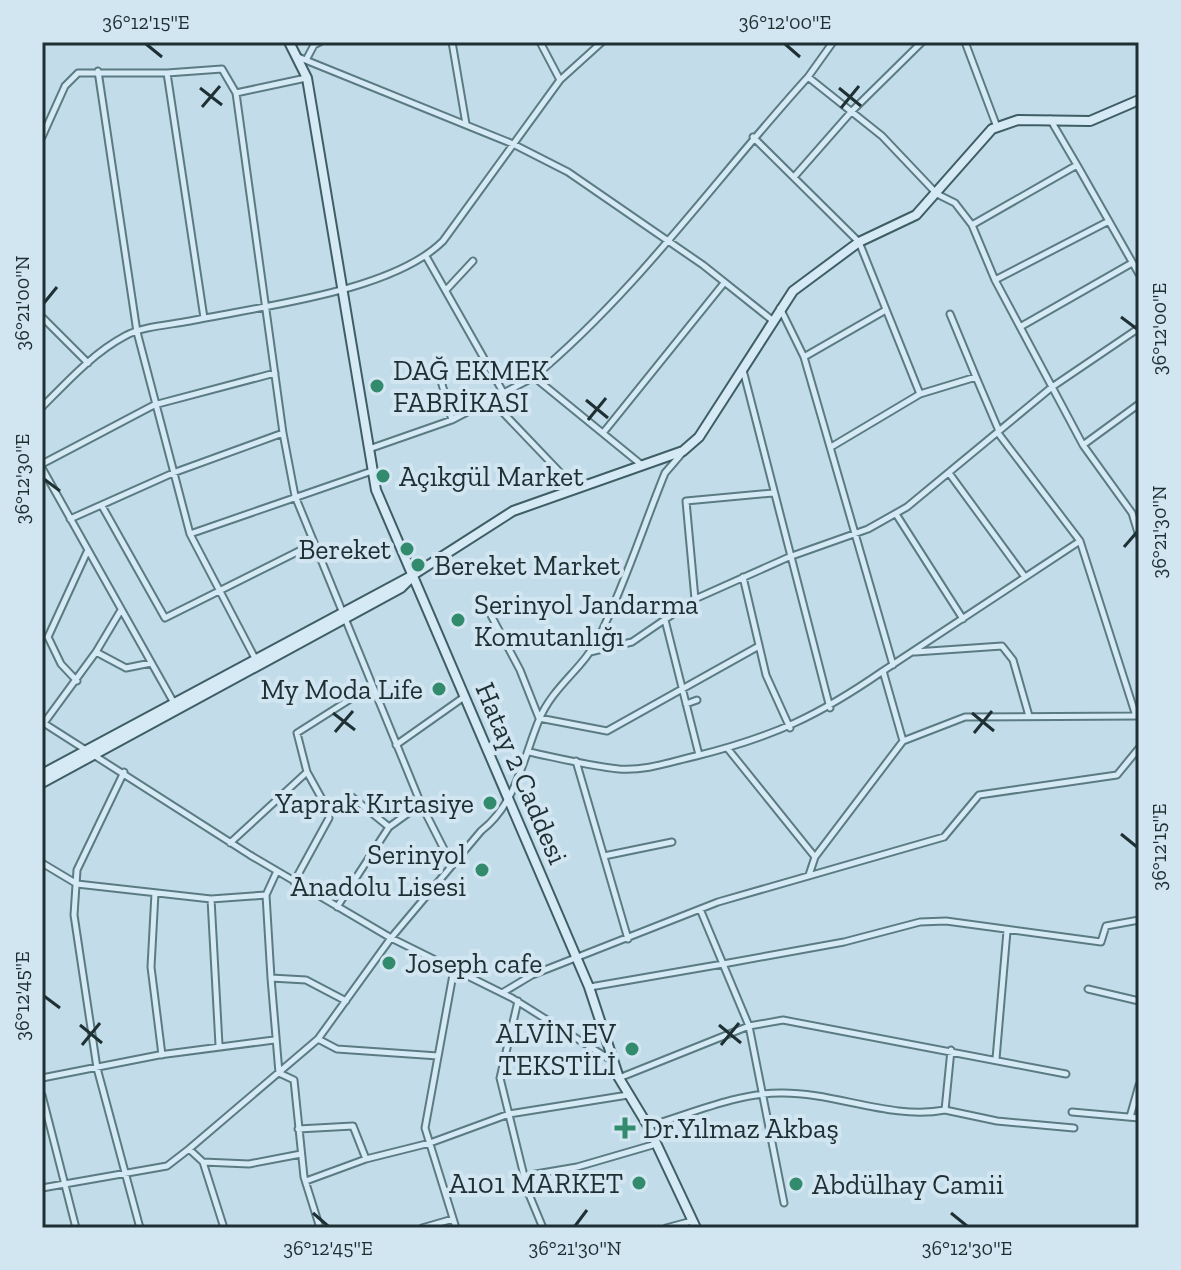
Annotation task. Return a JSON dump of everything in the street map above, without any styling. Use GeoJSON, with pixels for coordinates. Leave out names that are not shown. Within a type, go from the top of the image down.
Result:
{"type":"FeatureCollection","features":[{"type":"Feature","properties":{"kind":"street","name":"Hatay 2 Caddesi"},"geometry":{"type":"LineString","coordinates":[[289,42],[301,58],[307,78],[376,490],[589,987],[611,1060],[648,1126],[695,1224]]}},
{"type":"Feature","properties":{"kind":"street"},"geometry":{"type":"LineString","coordinates":[[320,42],[301,58],[513,144],[568,172],[666,240],[772,320]]}},
{"type":"Feature","properties":{"kind":"street"},"geometry":{"type":"LineString","coordinates":[[452,42],[466,125]]}},
{"type":"Feature","properties":{"kind":"street"},"geometry":{"type":"LineString","coordinates":[[540,42],[560,80]]}},
{"type":"Feature","properties":{"kind":"street"},"geometry":{"type":"LineString","coordinates":[[42,407],[88,363],[126,335],[342,289],[412,267],[427,258],[443,241],[560,80],[602,42]]}},
{"type":"Feature","properties":{"kind":"street"},"geometry":{"type":"LineString","coordinates":[[369,449],[452,420],[492,401],[534,377],[581,338],[808,77],[833,42]]}},
{"type":"Feature","properties":{"kind":"street"},"geometry":{"type":"LineString","coordinates":[[794,177],[852,111],[922,42]]}},
{"type":"Feature","properties":{"kind":"street"},"geometry":{"type":"LineString","coordinates":[[965,42],[997,127]]}},
{"type":"Feature","properties":{"kind":"street"},"geometry":{"type":"LineString","coordinates":[[42,137],[68,80],[78,73],[167,73],[222,69],[236,93],[283,433],[295,496],[421,804],[452,865]]}},
{"type":"Feature","properties":{"kind":"street"},"geometry":{"type":"LineString","coordinates":[[98,71],[137,332],[154,405],[190,534],[257,663]]}},
{"type":"Feature","properties":{"kind":"street"},"geometry":{"type":"LineString","coordinates":[[167,73],[204,318]]}},
{"type":"Feature","properties":{"kind":"street"},"geometry":{"type":"LineString","coordinates":[[808,77],[852,111],[937,194],[955,203],[972,225],[995,280],[1083,445],[1136,512],[1139,536]]}},
{"type":"Feature","properties":{"kind":"street"},"geometry":{"type":"LineString","coordinates":[[236,93],[307,78]]}},
{"type":"Feature","properties":{"kind":"street"},"geometry":{"type":"LineString","coordinates":[[42,1188],[167,1166],[318,1039],[391,938],[452,865],[495,820],[509,799],[529,752],[539,718],[560,684],[577,672],[598,638],[665,473],[699,437],[793,291],[859,242],[916,215],[997,127],[1018,120],[1090,121],[1139,100]]}},
{"type":"Feature","properties":{"kind":"street"},"geometry":{"type":"LineString","coordinates":[[1050,119],[1139,274]]}},
{"type":"Feature","properties":{"kind":"street"},"geometry":{"type":"LineString","coordinates":[[753,137],[859,242],[884,311],[920,394]]}},
{"type":"Feature","properties":{"kind":"street"},"geometry":{"type":"LineString","coordinates":[[972,225],[1077,165]]}},
{"type":"Feature","properties":{"kind":"street"},"geometry":{"type":"LineString","coordinates":[[995,280],[1109,221]]}},
{"type":"Feature","properties":{"kind":"street"},"geometry":{"type":"LineString","coordinates":[[427,258],[503,392]]}},
{"type":"Feature","properties":{"kind":"street"},"geometry":{"type":"LineString","coordinates":[[447,289],[473,261]]}},
{"type":"Feature","properties":{"kind":"street"},"geometry":{"type":"LineString","coordinates":[[1020,327],[1132,263]]}},
{"type":"Feature","properties":{"kind":"street"},"geometry":{"type":"LineString","coordinates":[[603,433],[724,283]]}},
{"type":"Feature","properties":{"kind":"street"},"geometry":{"type":"LineString","coordinates":[[780,308],[804,357],[893,665]]}},
{"type":"Feature","properties":{"kind":"street"},"geometry":{"type":"LineString","coordinates":[[804,357],[884,311]]}},
{"type":"Feature","properties":{"kind":"street"},"geometry":{"type":"LineString","coordinates":[[809,876],[815,857],[903,741],[965,717],[1138,716],[1080,541],[998,432],[950,314]]}},
{"type":"Feature","properties":{"kind":"street"},"geometry":{"type":"LineString","coordinates":[[42,317],[88,363]]}},
{"type":"Feature","properties":{"kind":"street"},"geometry":{"type":"LineString","coordinates":[[589,652],[632,642],[695,599],[789,557],[855,534],[896,514],[1052,387],[1139,328]]}},
{"type":"Feature","properties":{"kind":"street"},"geometry":{"type":"LineString","coordinates":[[438,370],[452,420]]}},
{"type":"Feature","properties":{"kind":"street"},"geometry":{"type":"LineString","coordinates":[[743,370],[830,708]]}},
{"type":"Feature","properties":{"kind":"street"},"geometry":{"type":"LineString","coordinates":[[176,706],[42,466],[154,405],[275,373]]}},
{"type":"Feature","properties":{"kind":"street"},"geometry":{"type":"LineString","coordinates":[[534,377],[643,467]]}},
{"type":"Feature","properties":{"kind":"street"},"geometry":{"type":"LineString","coordinates":[[831,447],[920,394],[976,377]]}},
{"type":"Feature","properties":{"kind":"street"},"geometry":{"type":"LineString","coordinates":[[492,401],[575,489]]}},
{"type":"Feature","properties":{"kind":"street"},"geometry":{"type":"LineString","coordinates":[[1083,445],[1139,404]]}},
{"type":"Feature","properties":{"kind":"street"},"geometry":{"type":"LineString","coordinates":[[70,519],[173,473],[283,433]]}},
{"type":"Feature","properties":{"kind":"street"},"geometry":{"type":"LineString","coordinates":[[42,774],[401,588],[413,575],[513,511],[683,451]]}},
{"type":"Feature","properties":{"kind":"street"},"geometry":{"type":"LineString","coordinates":[[190,534],[373,470]]}},
{"type":"Feature","properties":{"kind":"street"},"geometry":{"type":"LineString","coordinates":[[949,473],[1025,577]]}},
{"type":"Feature","properties":{"kind":"street"},"geometry":{"type":"LineString","coordinates":[[695,599],[686,501],[773,493]]}},
{"type":"Feature","properties":{"kind":"street"},"geometry":{"type":"LineString","coordinates":[[102,506],[165,618],[314,544]]}},
{"type":"Feature","properties":{"kind":"street"},"geometry":{"type":"LineString","coordinates":[[896,514],[963,619]]}},
{"type":"Feature","properties":{"kind":"street"},"geometry":{"type":"LineString","coordinates":[[529,752],[619,769],[649,768],[728,749],[790,728],[830,708],[1080,541]]}},
{"type":"Feature","properties":{"kind":"street"},"geometry":{"type":"LineString","coordinates":[[77,681],[61,664],[48,637],[88,551]]}},
{"type":"Feature","properties":{"kind":"street"},"geometry":{"type":"LineString","coordinates":[[743,577],[766,675],[790,728]]}},
{"type":"Feature","properties":{"kind":"street"},"geometry":{"type":"LineString","coordinates":[[485,604],[520,670],[539,718]]}},
{"type":"Feature","properties":{"kind":"street"},"geometry":{"type":"LineString","coordinates":[[121,610],[77,681],[43,722],[294,882],[391,938],[518,1001],[611,1060]]}},
{"type":"Feature","properties":{"kind":"street"},"geometry":{"type":"LineString","coordinates":[[665,620],[699,755]]}},
{"type":"Feature","properties":{"kind":"street"},"geometry":{"type":"LineString","coordinates":[[539,718],[607,731],[759,646]]}},
{"type":"Feature","properties":{"kind":"street"},"geometry":{"type":"LineString","coordinates":[[912,653],[1002,646],[1013,660],[1029,716]]}},
{"type":"Feature","properties":{"kind":"street"},"geometry":{"type":"LineString","coordinates":[[96,652],[126,668],[151,663]]}},
{"type":"Feature","properties":{"kind":"street"},"geometry":{"type":"LineString","coordinates":[[883,671],[903,741]]}},
{"type":"Feature","properties":{"kind":"street"},"geometry":{"type":"LineString","coordinates":[[294,882],[329,818],[328,810],[307,772],[297,733],[371,686]]}},
{"type":"Feature","properties":{"kind":"street"},"geometry":{"type":"LineString","coordinates":[[396,745],[465,696]]}},
{"type":"Feature","properties":{"kind":"street"},"geometry":{"type":"LineString","coordinates":[[686,704],[697,700]]}},
{"type":"Feature","properties":{"kind":"street"},"geometry":{"type":"LineString","coordinates":[[42,783],[176,706]]}},
{"type":"Feature","properties":{"kind":"street"},"geometry":{"type":"LineString","coordinates":[[502,993],[532,975],[577,960],[700,909],[944,837],[979,795],[1117,775],[1139,748]]}},
{"type":"Feature","properties":{"kind":"street"},"geometry":{"type":"LineString","coordinates":[[728,749],[815,857]]}},
{"type":"Feature","properties":{"kind":"street"},"geometry":{"type":"LineString","coordinates":[[576,761],[628,939]]}},
{"type":"Feature","properties":{"kind":"street"},"geometry":{"type":"LineString","coordinates":[[124,772],[77,870],[74,915],[97,1068],[140,1228]]}},
{"type":"Feature","properties":{"kind":"street"},"geometry":{"type":"LineString","coordinates":[[230,843],[307,772]]}},
{"type":"Feature","properties":{"kind":"street"},"geometry":{"type":"LineString","coordinates":[[352,797],[389,827]]}},
{"type":"Feature","properties":{"kind":"street"},"geometry":{"type":"LineString","coordinates":[[337,907],[389,827],[421,804]]}},
{"type":"Feature","properties":{"kind":"street"},"geometry":{"type":"LineString","coordinates":[[604,856],[672,842]]}},
{"type":"Feature","properties":{"kind":"street"},"geometry":{"type":"LineString","coordinates":[[42,863],[77,884],[211,899],[266,895]]}},
{"type":"Feature","properties":{"kind":"street"},"geometry":{"type":"LineString","coordinates":[[277,871],[266,895],[274,1040],[279,1073]]}},
{"type":"Feature","properties":{"kind":"street"},"geometry":{"type":"LineString","coordinates":[[155,893],[151,967],[162,1055]]}},
{"type":"Feature","properties":{"kind":"street"},"geometry":{"type":"LineString","coordinates":[[211,899],[219,1045]]}},
{"type":"Feature","properties":{"kind":"street"},"geometry":{"type":"LineString","coordinates":[[700,909],[749,1026],[784,1203]]}},
{"type":"Feature","properties":{"kind":"street"},"geometry":{"type":"LineString","coordinates":[[589,987],[844,942],[920,922],[946,921],[1101,942],[1106,926],[1139,920]]}},
{"type":"Feature","properties":{"kind":"street"},"geometry":{"type":"LineString","coordinates":[[996,1059],[1007,931]]}},
{"type":"Feature","properties":{"kind":"street"},"geometry":{"type":"LineString","coordinates":[[454,969],[425,1128],[456,1228]]}},
{"type":"Feature","properties":{"kind":"street"},"geometry":{"type":"LineString","coordinates":[[271,978],[306,980],[346,1001]]}},
{"type":"Feature","properties":{"kind":"street"},"geometry":{"type":"LineString","coordinates":[[1088,989],[1139,1001]]}},
{"type":"Feature","properties":{"kind":"street"},"geometry":{"type":"LineString","coordinates":[[518,1001],[500,1078],[524,1176],[543,1228]]}},
{"type":"Feature","properties":{"kind":"street"},"geometry":{"type":"LineString","coordinates":[[619,1078],[749,1026],[783,1020],[1066,1074]]}},
{"type":"Feature","properties":{"kind":"street"},"geometry":{"type":"LineString","coordinates":[[318,1039],[337,1049],[438,1056]]}},
{"type":"Feature","properties":{"kind":"street"},"geometry":{"type":"LineString","coordinates":[[42,1078],[219,1045],[274,1040]]}},
{"type":"Feature","properties":{"kind":"street"},"geometry":{"type":"LineString","coordinates":[[945,1110],[951,1050]]}},
{"type":"Feature","properties":{"kind":"street"},"geometry":{"type":"LineString","coordinates":[[279,1073],[294,1080],[301,1154],[318,1227]]}},
{"type":"Feature","properties":{"kind":"street"},"geometry":{"type":"LineString","coordinates":[[1130,1117],[1139,1085]]}},
{"type":"Feature","properties":{"kind":"street"},"geometry":{"type":"LineString","coordinates":[[648,1126],[762,1094],[783,1093],[891,1109],[945,1110],[997,1121],[1074,1128]]}},
{"type":"Feature","properties":{"kind":"street"},"geometry":{"type":"LineString","coordinates":[[42,1095],[62,1184],[76,1228]]}},
{"type":"Feature","properties":{"kind":"street"},"geometry":{"type":"LineString","coordinates":[[306,1181],[366,1159],[430,1143],[509,1114],[628,1095]]}},
{"type":"Feature","properties":{"kind":"street"},"geometry":{"type":"LineString","coordinates":[[1072,1112],[1139,1118]]}},
{"type":"Feature","properties":{"kind":"street"},"geometry":{"type":"LineString","coordinates":[[298,1129],[353,1126],[366,1159]]}},
{"type":"Feature","properties":{"kind":"street"},"geometry":{"type":"LineString","coordinates":[[524,1176],[577,1167],[656,1144]]}},
{"type":"Feature","properties":{"kind":"street"},"geometry":{"type":"LineString","coordinates":[[189,1149],[203,1162],[224,1228]]}},
{"type":"Feature","properties":{"kind":"street"},"geometry":{"type":"LineString","coordinates":[[203,1162],[249,1164],[301,1154]]}},
{"type":"Feature","properties":{"kind":"street"},"geometry":{"type":"LineString","coordinates":[[422,1228],[453,1219]]}},
{"type":"Feature","properties":{"kind":"street"},"geometry":{"type":"LineString","coordinates":[[666,1228],[695,1224]]}},
{"type":"Feature","properties":{"kind":"place","name":"DAĞ EKMEK FABRİKASI"},"geometry":{"type":"Point","coordinates":[377,386]}},
{"type":"Feature","properties":{"kind":"place","name":"Açıkgül Market"},"geometry":{"type":"Point","coordinates":[383,476]}},
{"type":"Feature","properties":{"kind":"place","name":"Bereket"},"geometry":{"type":"Point","coordinates":[407,549]}},
{"type":"Feature","properties":{"kind":"place","name":"Bereket Market"},"geometry":{"type":"Point","coordinates":[418,565]}},
{"type":"Feature","properties":{"kind":"place","name":"Serinyol Jandarma Komutanlığı"},"geometry":{"type":"Point","coordinates":[458,620]}},
{"type":"Feature","properties":{"kind":"place","name":"My Moda Life"},"geometry":{"type":"Point","coordinates":[439,689]}},
{"type":"Feature","properties":{"kind":"place","name":"Yaprak Kırtasiye"},"geometry":{"type":"Point","coordinates":[490,803]}},
{"type":"Feature","properties":{"kind":"place","name":"Serinyol Anadolu Lisesi"},"geometry":{"type":"Point","coordinates":[482,870]}},
{"type":"Feature","properties":{"kind":"place","name":"Joseph cafe"},"geometry":{"type":"Point","coordinates":[389,963]}},
{"type":"Feature","properties":{"kind":"place","name":"ALVİN EV TEKSTİLİ"},"geometry":{"type":"Point","coordinates":[632,1049]}},
{"type":"Feature","properties":{"kind":"place","name":"Dr.Yılmaz Akbaş"},"geometry":{"type":"Point","coordinates":[625,1128]}},
{"type":"Feature","properties":{"kind":"place","name":"A101 MARKET"},"geometry":{"type":"Point","coordinates":[639,1183]}},
{"type":"Feature","properties":{"kind":"place","name":"Abdülhay Camii"},"geometry":{"type":"Point","coordinates":[796,1184]}}]}
